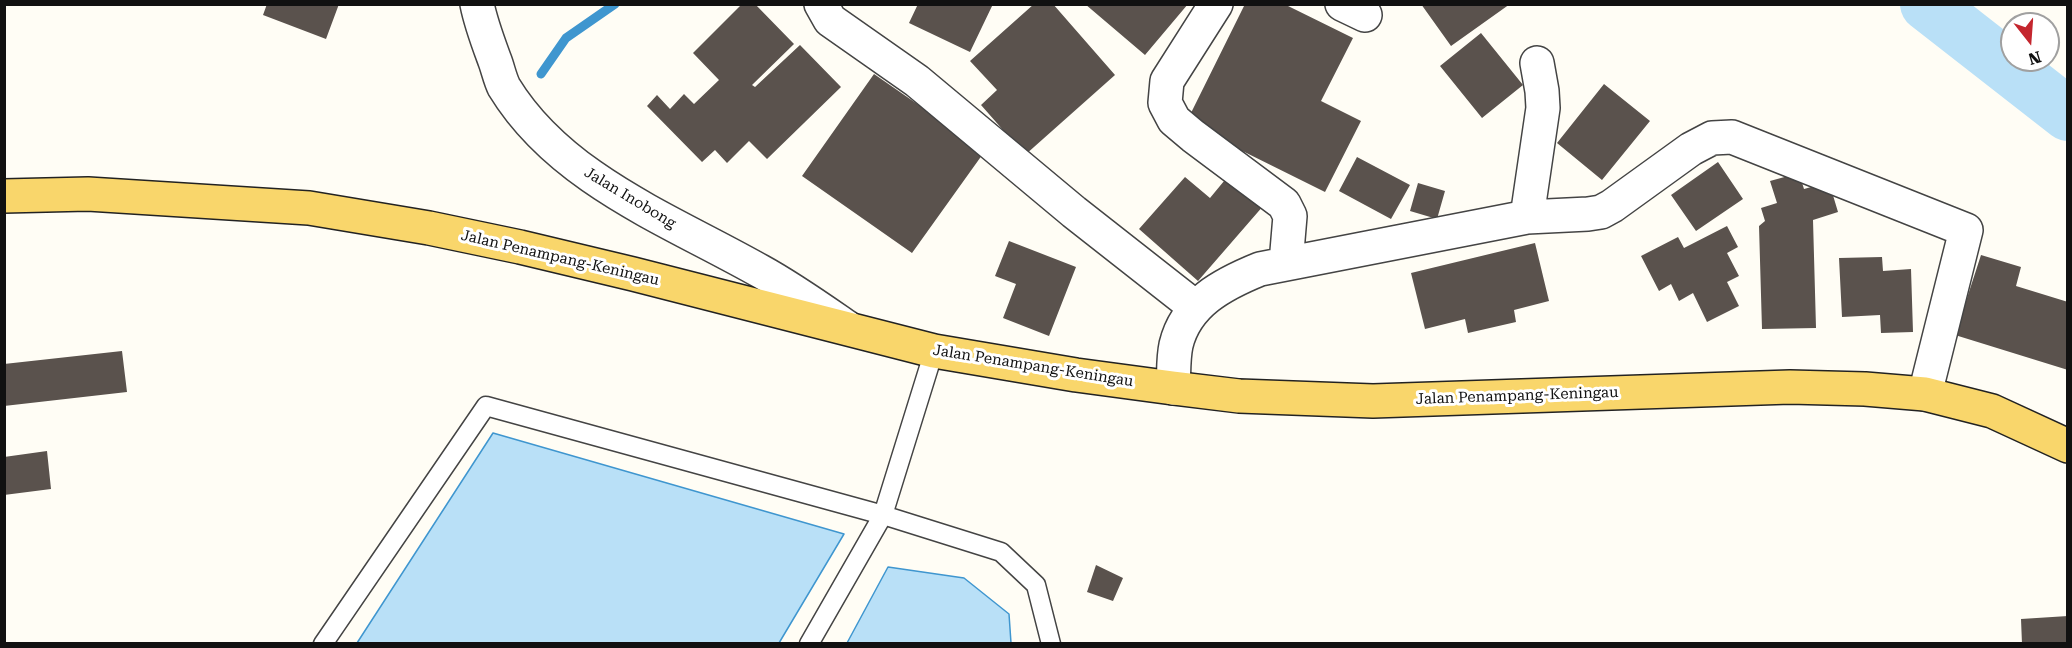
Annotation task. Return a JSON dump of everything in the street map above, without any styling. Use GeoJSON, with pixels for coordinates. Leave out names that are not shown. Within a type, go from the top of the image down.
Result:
{"type":"FeatureCollection","features":[{"type":"Feature","properties":{"kind":"main road","name":"Jalan Penampang-Keningau"},"geometry":{"type":"LineString","coordinates":[[4,196],[88,194],[309,208],[429,228],[520,247],[934,351],[1076,375],[1239,396],[1373,401],[1790,387],[1865,389],[1925,394],[1992,411],[2067,446]]}},
{"type":"Feature","properties":{"kind":"street","name":"Jalan Inobong"},"geometry":{"type":"LineString","coordinates":[[477,4],[503,85],[530,122],[558,152],[594,178],[803,297],[850,330]]}},
{"type":"Feature","properties":{"kind":"street"},"geometry":{"type":"LineString","coordinates":[[821,4],[830,20],[917,81],[1074,212],[1196,306]]}},
{"type":"Feature","properties":{"kind":"street"},"geometry":{"type":"LineString","coordinates":[[1216,4],[1167,81],[1165,103],[1174,120],[1284,204],[1290,216],[1286,263]]}},
{"type":"Feature","properties":{"kind":"street"},"geometry":{"type":"LineString","coordinates":[[1527,217],[1543,108],[1537,63]]}},
{"type":"Feature","properties":{"kind":"street"},"geometry":{"type":"LineString","coordinates":[[1173,388],[1176,345],[1182,329],[1196,306],[1219,288],[1239,278],[1260,269],[1286,263],[1527,217],[1601,212],[1692,149],[1712,138],[1732,137],[1966,230],[1925,394]]}},
{"type":"Feature","properties":{"kind":"lane"},"geometry":{"type":"LineString","coordinates":[[809,644],[883,515],[934,351]]}},
{"type":"Feature","properties":{"kind":"lane"},"geometry":{"type":"LineString","coordinates":[[323,644],[486,406],[883,515],[1001,552],[1036,585],[1052,644]]}},
{"type":"Feature","properties":{"kind":"water"},"geometry":{"type":"Polygon","coordinates":[[[493,433],[844,534],[779,643],[357,643],[493,433]]]}},
{"type":"Feature","properties":{"kind":"water"},"geometry":{"type":"Polygon","coordinates":[[[888,567],[964,578],[1009,614],[1011,643],[847,643],[888,567]]]}},
{"type":"Feature","properties":{"kind":"building"},"geometry":{"type":"Polygon","coordinates":[[[267,4],[339,4],[326,39],[263,15],[267,4]]]}},
{"type":"Feature","properties":{"kind":"building"},"geometry":{"type":"Polygon","coordinates":[[[742,4],[755,4],[794,44],[752,85],[755,87],[800,45],[841,87],[767,159],[749,141],[727,163],[715,150],[702,162],[647,106],[657,95],[670,109],[684,94],[694,104],[719,80],[693,53],[742,4]]]}},
{"type":"Feature","properties":{"kind":"building"},"geometry":{"type":"Polygon","coordinates":[[[918,4],[993,4],[970,52],[909,23],[918,4]]]}},
{"type":"Feature","properties":{"kind":"building"},"geometry":{"type":"Polygon","coordinates":[[[1034,4],[1053,4],[1115,75],[1025,155],[981,105],[997,90],[970,61],[1034,4]]]}},
{"type":"Feature","properties":{"kind":"building"},"geometry":{"type":"Polygon","coordinates":[[[1085,4],[1188,4],[1145,55],[1085,4]]]}},
{"type":"Feature","properties":{"kind":"building"},"geometry":{"type":"Polygon","coordinates":[[[1245,4],[1284,4],[1353,38],[1321,101],[1361,121],[1325,192],[1186,123],[1245,4]]]}},
{"type":"Feature","properties":{"kind":"building"},"geometry":{"type":"Polygon","coordinates":[[[1421,4],[1510,4],[1451,46],[1421,4]]]}},
{"type":"Feature","properties":{"kind":"building"},"geometry":{"type":"Polygon","coordinates":[[[1481,33],[1523,85],[1482,118],[1440,66],[1481,33]]]}},
{"type":"Feature","properties":{"kind":"building"},"geometry":{"type":"Polygon","coordinates":[[[874,74],[985,151],[912,253],[802,176],[874,74]]]}},
{"type":"Feature","properties":{"kind":"building"},"geometry":{"type":"Polygon","coordinates":[[[1604,84],[1650,121],[1602,180],[1557,143],[1604,84]]]}},
{"type":"Feature","properties":{"kind":"building"},"geometry":{"type":"Polygon","coordinates":[[[1357,157],[1410,185],[1391,219],[1339,191],[1357,157]]]}},
{"type":"Feature","properties":{"kind":"building"},"geometry":{"type":"Polygon","coordinates":[[[1718,162],[1743,199],[1696,231],[1671,195],[1718,162]]]}},
{"type":"Feature","properties":{"kind":"building"},"geometry":{"type":"Polygon","coordinates":[[[1799,173],[1804,189],[1829,182],[1838,212],[1813,220],[1816,328],[1762,329],[1759,226],[1765,221],[1761,208],[1777,203],[1770,181],[1799,173]]]}},
{"type":"Feature","properties":{"kind":"building"},"geometry":{"type":"Polygon","coordinates":[[[1229,175],[1264,205],[1198,281],[1139,229],[1185,177],[1210,198],[1229,175]]]}},
{"type":"Feature","properties":{"kind":"building"},"geometry":{"type":"Polygon","coordinates":[[[1418,183],[1445,191],[1437,219],[1410,211],[1418,183]]]}},
{"type":"Feature","properties":{"kind":"building"},"geometry":{"type":"Polygon","coordinates":[[[1727,226],[1738,247],[1727,253],[1739,276],[1727,282],[1739,306],[1707,322],[1693,293],[1679,301],[1671,284],[1659,291],[1641,256],[1678,237],[1684,248],[1727,226]]]}},
{"type":"Feature","properties":{"kind":"building"},"geometry":{"type":"Polygon","coordinates":[[[1009,241],[1076,267],[1049,336],[1003,318],[1016,284],[995,276],[1009,241]]]}},
{"type":"Feature","properties":{"kind":"building"},"geometry":{"type":"Polygon","coordinates":[[[1535,243],[1549,301],[1514,310],[1516,322],[1468,333],[1465,319],[1425,329],[1411,273],[1535,243]]]}},
{"type":"Feature","properties":{"kind":"building"},"geometry":{"type":"Polygon","coordinates":[[[1981,255],[2021,267],[2016,286],[2068,302],[2068,370],[1955,335],[1981,255]]]}},
{"type":"Feature","properties":{"kind":"building"},"geometry":{"type":"Polygon","coordinates":[[[1882,257],[1883,271],[1911,269],[1913,332],[1881,333],[1880,315],[1842,317],[1839,258],[1882,257]]]}},
{"type":"Feature","properties":{"kind":"building"},"geometry":{"type":"Polygon","coordinates":[[[122,351],[127,392],[4,406],[4,364],[122,351]]]}},
{"type":"Feature","properties":{"kind":"building"},"geometry":{"type":"Polygon","coordinates":[[[47,451],[51,489],[4,495],[4,457],[47,451]]]}},
{"type":"Feature","properties":{"kind":"building"},"geometry":{"type":"Polygon","coordinates":[[[1096,565],[1123,578],[1113,601],[1087,592],[1096,565]]]}},
{"type":"Feature","properties":{"kind":"building"},"geometry":{"type":"Polygon","coordinates":[[[2068,616],[2068,644],[2022,644],[2021,619],[2068,616]]]}},
{"type":"Feature","properties":{"kind":"waterway"},"geometry":{"type":"LineString","coordinates":[[541,74],[566,38],[615,4]]}},
{"type":"Feature","properties":{"kind":"waterway"},"geometry":{"type":"LineString","coordinates":[[1927,4],[2068,114]]}}]}
